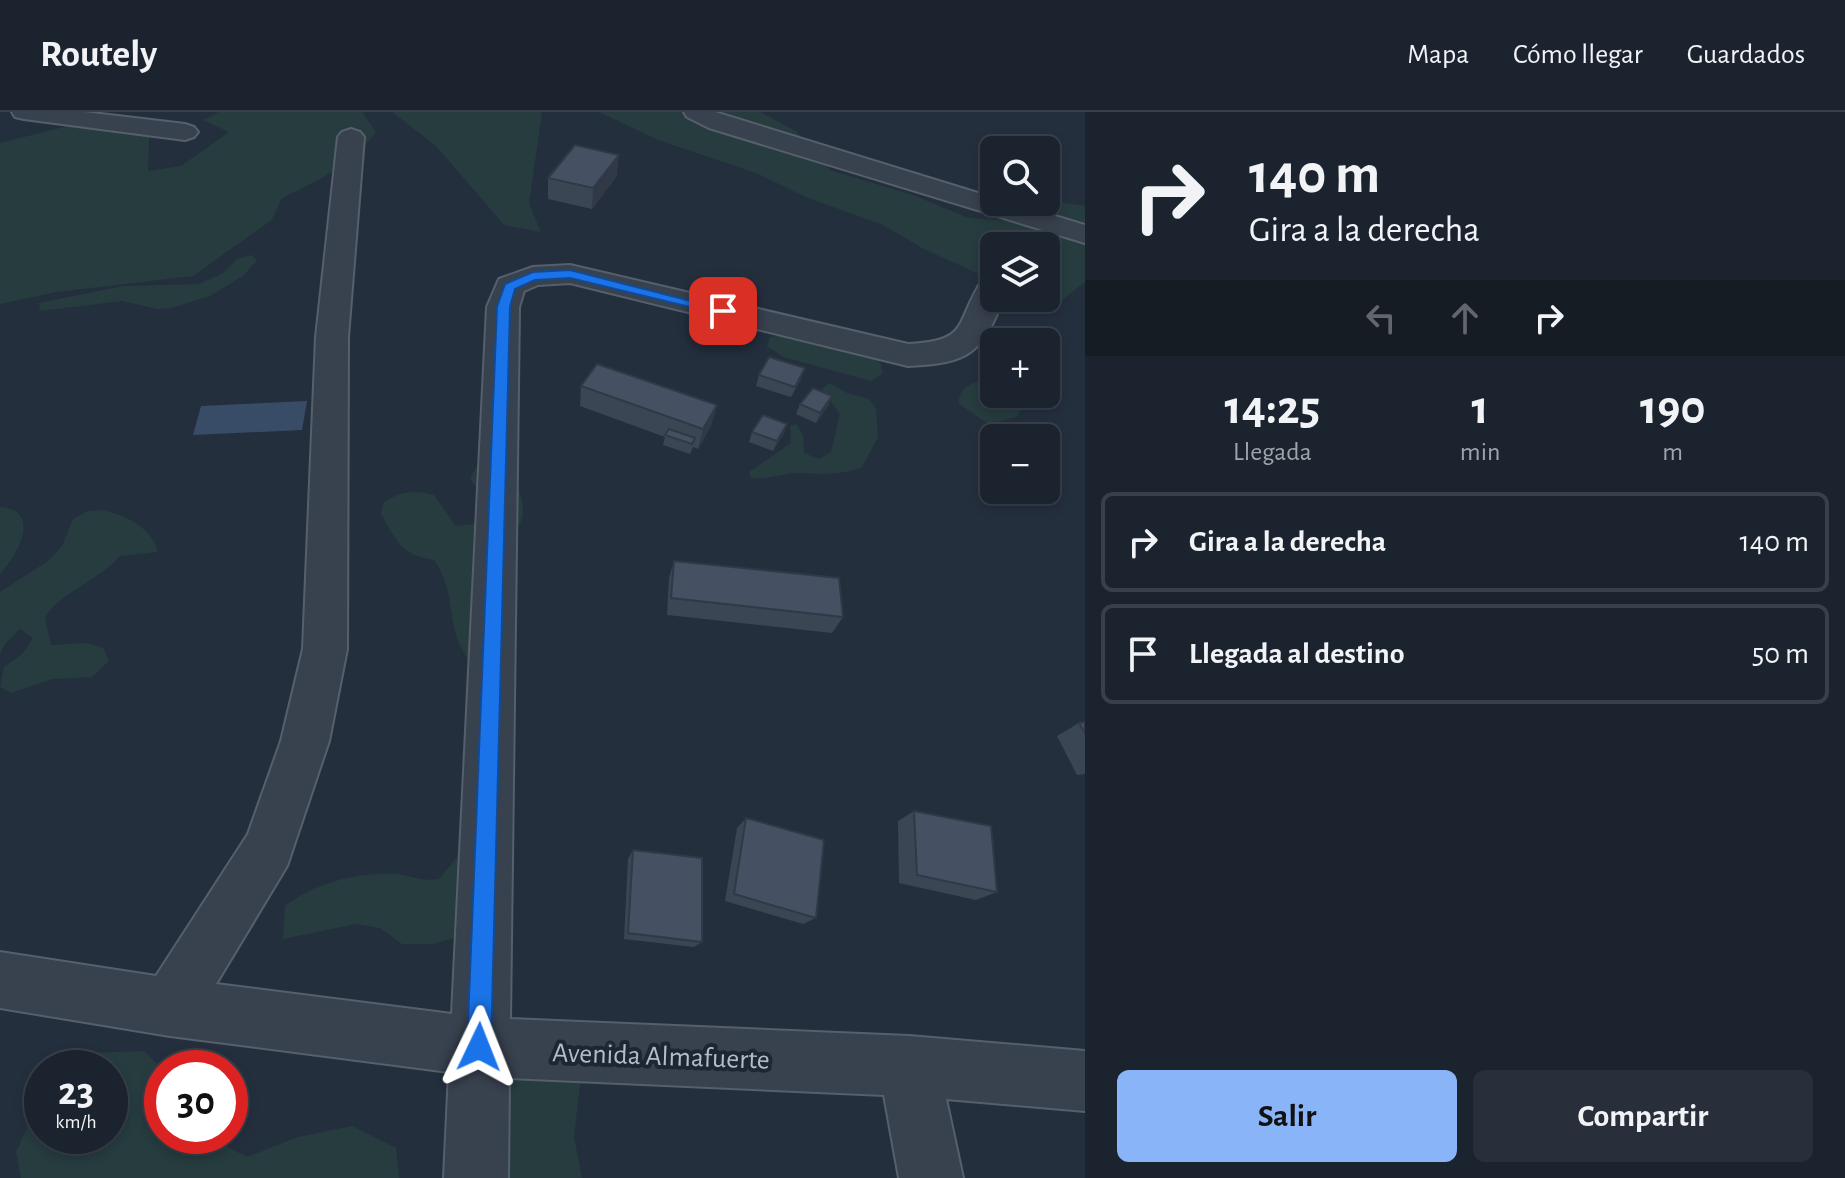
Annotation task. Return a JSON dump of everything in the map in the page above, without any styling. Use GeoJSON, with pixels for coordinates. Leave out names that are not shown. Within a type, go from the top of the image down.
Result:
{"type":"FeatureCollection","features":[{"type":"Feature","properties":{"kind":"street"},"geometry":{"type":"LineString","coordinates":[[24,112],[185,132]]}},
{"type":"Feature","properties":{"kind":"street"},"geometry":{"type":"LineString","coordinates":[[696,112],[718,123],[980,201]]}},
{"type":"Feature","properties":{"kind":"street"},"geometry":{"type":"LineString","coordinates":[[170,1007],[269,848],[305,741],[325,649],[332,337],[351,137]]}},
{"type":"Feature","properties":{"kind":"street"},"geometry":{"type":"LineString","coordinates":[[1029,216],[1085,234]]}},
{"type":"Feature","properties":{"kind":"street"},"geometry":{"type":"LineString","coordinates":[[476,1178],[503,307],[510,286],[533,276],[570,274],[908,355],[944,355],[969,342],[982,312]]}},
{"type":"Feature","properties":{"kind":"street","name":"Avenida Almafuerte"},"geometry":{"type":"LineString","coordinates":[[0,980],[170,1007],[479,1047],[909,1066],[1085,1081]]}},
{"type":"Feature","properties":{"kind":"street"},"geometry":{"type":"LineString","coordinates":[[909,1066],[931,1178]]}},
{"type":"Feature","properties":{"kind":"green space"},"geometry":{"type":"Polygon","coordinates":[[[219,112],[362,112],[376,132],[344,163],[282,198],[272,220],[193,276],[57,292],[0,304],[0,143],[64,127],[150,118],[148,171],[181,166],[229,132],[203,120],[219,112]]]}},
{"type":"Feature","properties":{"kind":"green space"},"geometry":{"type":"Polygon","coordinates":[[[392,112],[542,112],[529,204],[541,232],[504,225],[436,146],[392,112]]]}},
{"type":"Feature","properties":{"kind":"green space"},"geometry":{"type":"Polygon","coordinates":[[[599,112],[760,112],[796,131],[830,170],[913,195],[969,218],[1021,221],[1028,216],[1060,216],[1060,202],[1085,206],[1085,282],[1060,302],[1060,232],[980,232],[980,275],[922,248],[883,225],[808,198],[756,173],[658,140],[599,112]]]}},
{"type":"Feature","properties":{"kind":"green space"},"geometry":{"type":"Polygon","coordinates":[[[251,255],[257,260],[244,275],[212,295],[172,308],[157,309],[122,301],[40,311],[39,303],[123,286],[199,284],[223,273],[237,259],[251,255]]]}},
{"type":"Feature","properties":{"kind":"green space"},"geometry":{"type":"Polygon","coordinates":[[[783,335],[873,356],[881,364],[882,374],[871,381],[783,357],[767,346],[770,337],[783,335]]]}},
{"type":"Feature","properties":{"kind":"green space"},"geometry":{"type":"Polygon","coordinates":[[[980,382],[980,408],[1022,408],[1016,417],[988,424],[958,403],[970,384],[980,382]]]}},
{"type":"Feature","properties":{"kind":"green space"},"geometry":{"type":"Polygon","coordinates":[[[829,383],[847,393],[869,399],[876,409],[878,437],[862,467],[838,473],[791,473],[751,478],[749,472],[791,443],[790,426],[796,424],[803,435],[804,453],[819,459],[831,452],[840,414],[822,389],[829,383]]]}},
{"type":"Feature","properties":{"kind":"green space"},"geometry":{"type":"Polygon","coordinates":[[[495,462],[516,478],[523,511],[519,525],[506,537],[511,636],[515,655],[506,669],[484,675],[461,647],[447,589],[434,560],[406,550],[381,514],[384,502],[390,498],[420,492],[434,495],[456,526],[472,524],[483,514],[483,499],[470,478],[476,468],[495,462]]]}},
{"type":"Feature","properties":{"kind":"green space"},"geometry":{"type":"Polygon","coordinates":[[[0,507],[21,516],[23,525],[19,546],[0,574],[0,507]]]}},
{"type":"Feature","properties":{"kind":"green space"},"geometry":{"type":"Polygon","coordinates":[[[103,510],[144,529],[158,552],[120,556],[62,600],[45,617],[51,645],[86,643],[103,648],[109,661],[92,677],[52,679],[11,693],[0,687],[4,667],[22,654],[33,638],[20,629],[0,654],[0,592],[48,561],[62,546],[73,519],[88,511],[103,510]]]}},
{"type":"Feature","properties":{"kind":"green space"},"geometry":{"type":"Polygon","coordinates":[[[468,844],[462,936],[433,944],[402,944],[380,928],[356,924],[283,939],[285,906],[309,891],[366,875],[395,874],[439,879],[468,844]]]}},
{"type":"Feature","properties":{"kind":"green space"},"geometry":{"type":"Polygon","coordinates":[[[144,1051],[144,1154],[241,1154],[247,1157],[298,1137],[352,1126],[396,1148],[399,1178],[21,1178],[16,1152],[24,1134],[24,1154],[128,1154],[128,1052],[144,1051]]]}},
{"type":"Feature","properties":{"kind":"green space"},"geometry":{"type":"Polygon","coordinates":[[[498,1076],[581,1076],[574,1137],[582,1178],[487,1178],[498,1076]]]}},
{"type":"Feature","properties":{"kind":"water"},"geometry":{"type":"Polygon","coordinates":[[[307,401],[302,430],[193,435],[201,406],[307,401]]]}},
{"type":"Feature","properties":{"kind":"building"},"geometry":{"type":"Polygon","coordinates":[[[575,145],[619,155],[593,188],[548,178],[575,145]]]}},
{"type":"Feature","properties":{"kind":"building"},"geometry":{"type":"Polygon","coordinates":[[[769,357],[805,368],[795,387],[759,375],[769,357]]]}},
{"type":"Feature","properties":{"kind":"building"},"geometry":{"type":"Polygon","coordinates":[[[597,364],[717,405],[703,429],[581,386],[597,364]]]}},
{"type":"Feature","properties":{"kind":"building"},"geometry":{"type":"Polygon","coordinates":[[[813,388],[832,396],[820,413],[800,404],[813,388]]]}},
{"type":"Feature","properties":{"kind":"building"},"geometry":{"type":"Polygon","coordinates":[[[763,415],[787,424],[777,441],[752,432],[763,415]]]}},
{"type":"Feature","properties":{"kind":"building"},"geometry":{"type":"Polygon","coordinates":[[[669,429],[695,438],[692,444],[665,435],[669,429]]]}},
{"type":"Feature","properties":{"kind":"building"},"geometry":{"type":"Polygon","coordinates":[[[674,561],[839,578],[843,617],[671,598],[674,561]]]}},
{"type":"Feature","properties":{"kind":"building"},"geometry":{"type":"Polygon","coordinates":[[[914,811],[991,826],[997,892],[917,875],[914,811]]]}},
{"type":"Feature","properties":{"kind":"building"},"geometry":{"type":"Polygon","coordinates":[[[746,818],[824,840],[816,918],[734,894],[746,818]]]}},
{"type":"Feature","properties":{"kind":"building"},"geometry":{"type":"Polygon","coordinates":[[[633,850],[702,858],[702,942],[628,933],[633,850]]]}},
{"type":"Feature","properties":{"kind":"route"},"geometry":{"type":"LineString","coordinates":[[479,1047],[503,307],[510,286],[533,276],[570,274],[723,311]]}}]}
